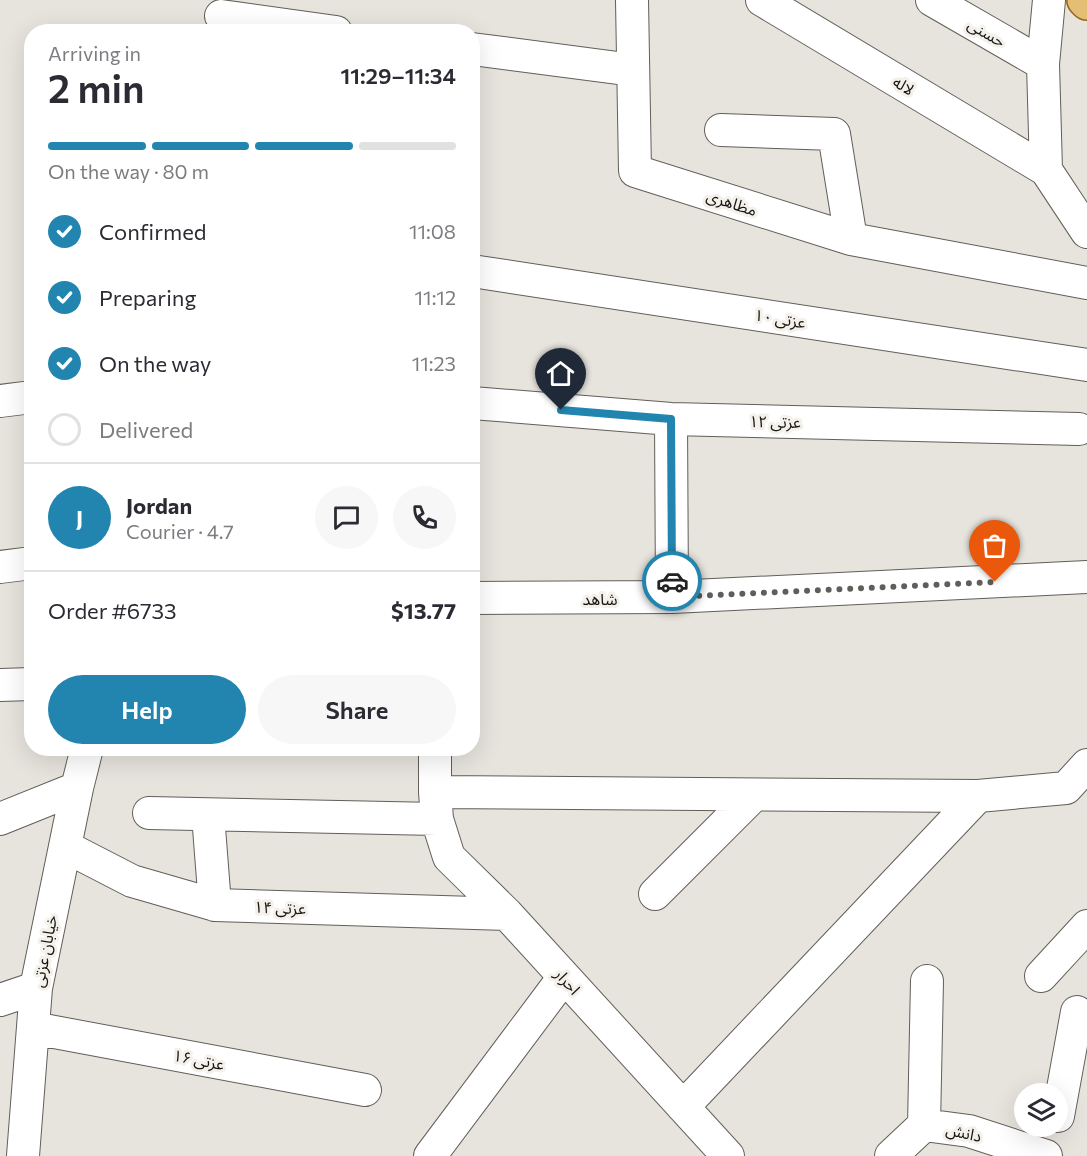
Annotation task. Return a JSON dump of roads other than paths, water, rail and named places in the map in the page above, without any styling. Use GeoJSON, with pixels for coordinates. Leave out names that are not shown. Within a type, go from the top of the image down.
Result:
{"type":"FeatureCollection","features":[{"type":"Feature","properties":{"kind":"street"},"geometry":{"type":"LineString","coordinates":[[480,50],[633,70],[632,0]]}},
{"type":"Feature","properties":{"kind":"street","name":"لاله"},"geometry":{"type":"LineString","coordinates":[[762,0],[1046,170]]}},
{"type":"Feature","properties":{"kind":"street","name":"حسنی"},"geometry":{"type":"LineString","coordinates":[[932,0],[1043,64]]}},
{"type":"Feature","properties":{"kind":"street"},"geometry":{"type":"LineString","coordinates":[[1049,0],[1043,64],[1046,170],[1087,232]]}},
{"type":"Feature","properties":{"kind":"street"},"geometry":{"type":"LineString","coordinates":[[221,16],[278,24]]}},
{"type":"Feature","properties":{"kind":"street","name":"مظاهری"},"geometry":{"type":"LineString","coordinates":[[633,70],[635,171],[851,239],[1087,283]]}},
{"type":"Feature","properties":{"kind":"street"},"geometry":{"type":"LineString","coordinates":[[721,130],[834,134],[851,239]]}},
{"type":"Feature","properties":{"kind":"street","name":"عزتی ۱۰"},"geometry":{"type":"LineString","coordinates":[[480,272],[1087,365]]}},
{"type":"Feature","properties":{"kind":"street"},"geometry":{"type":"LineString","coordinates":[[0,401],[24,398]]}},
{"type":"Feature","properties":{"kind":"street","name":"عزتی ۱۲"},"geometry":{"type":"LineString","coordinates":[[480,404],[671,419],[1079,429]]}},
{"type":"Feature","properties":{"kind":"street"},"geometry":{"type":"LineString","coordinates":[[671,419],[672,597]]}},
{"type":"Feature","properties":{"kind":"street"},"geometry":{"type":"LineString","coordinates":[[0,567],[24,564]]}},
{"type":"Feature","properties":{"kind":"street","name":"شاهد"},"geometry":{"type":"LineString","coordinates":[[480,598],[672,597],[1087,577]]}},
{"type":"Feature","properties":{"kind":"street"},"geometry":{"type":"LineString","coordinates":[[0,685],[24,684]]}},
{"type":"Feature","properties":{"kind":"street","name":"خیابان عزتی"},"geometry":{"type":"LineString","coordinates":[[23,1156],[36,988],[76,788],[85,756]]}},
{"type":"Feature","properties":{"kind":"street","name":"احرار"},"geometry":{"type":"LineString","coordinates":[[435,756],[436,806],[449,857],[507,914],[728,1156]]}},
{"type":"Feature","properties":{"kind":"street"},"geometry":{"type":"LineString","coordinates":[[149,813],[208,814],[754,795],[978,796],[1065,788],[1087,765]]}},
{"type":"Feature","properties":{"kind":"street"},"geometry":{"type":"LineString","coordinates":[[0,819],[76,788]]}},
{"type":"Feature","properties":{"kind":"street"},"geometry":{"type":"LineString","coordinates":[[655,894],[754,795]]}},
{"type":"Feature","properties":{"kind":"street"},"geometry":{"type":"LineString","coordinates":[[683,1107],[978,796]]}},
{"type":"Feature","properties":{"kind":"street"},"geometry":{"type":"LineString","coordinates":[[208,814],[215,905]]}},
{"type":"Feature","properties":{"kind":"street","name":"عزتی ۱۴"},"geometry":{"type":"LineString","coordinates":[[66,847],[132,881],[215,905],[507,914]]}},
{"type":"Feature","properties":{"kind":"street"},"geometry":{"type":"LineString","coordinates":[[1041,976],[1087,926]]}},
{"type":"Feature","properties":{"kind":"street"},"geometry":{"type":"LineString","coordinates":[[430,1156],[564,977]]}},
{"type":"Feature","properties":{"kind":"street"},"geometry":{"type":"LineString","coordinates":[[924,1125],[927,981]]}},
{"type":"Feature","properties":{"kind":"street"},"geometry":{"type":"LineString","coordinates":[[0,1000],[36,988]]}},
{"type":"Feature","properties":{"kind":"street"},"geometry":{"type":"LineString","coordinates":[[1064,1083],[1077,1012]]}},
{"type":"Feature","properties":{"kind":"street","name":"عزتی ۱۶"},"geometry":{"type":"LineString","coordinates":[[33,1028],[365,1090]]}},
{"type":"Feature","properties":{"kind":"street","name":"دانش"},"geometry":{"type":"LineString","coordinates":[[891,1156],[924,1125],[969,1131],[1048,1156]]}},
{"type":"Feature","properties":{"kind":"street"},"geometry":{"type":"LineString","coordinates":[[1048,1156],[1053,1137]]}}]}
